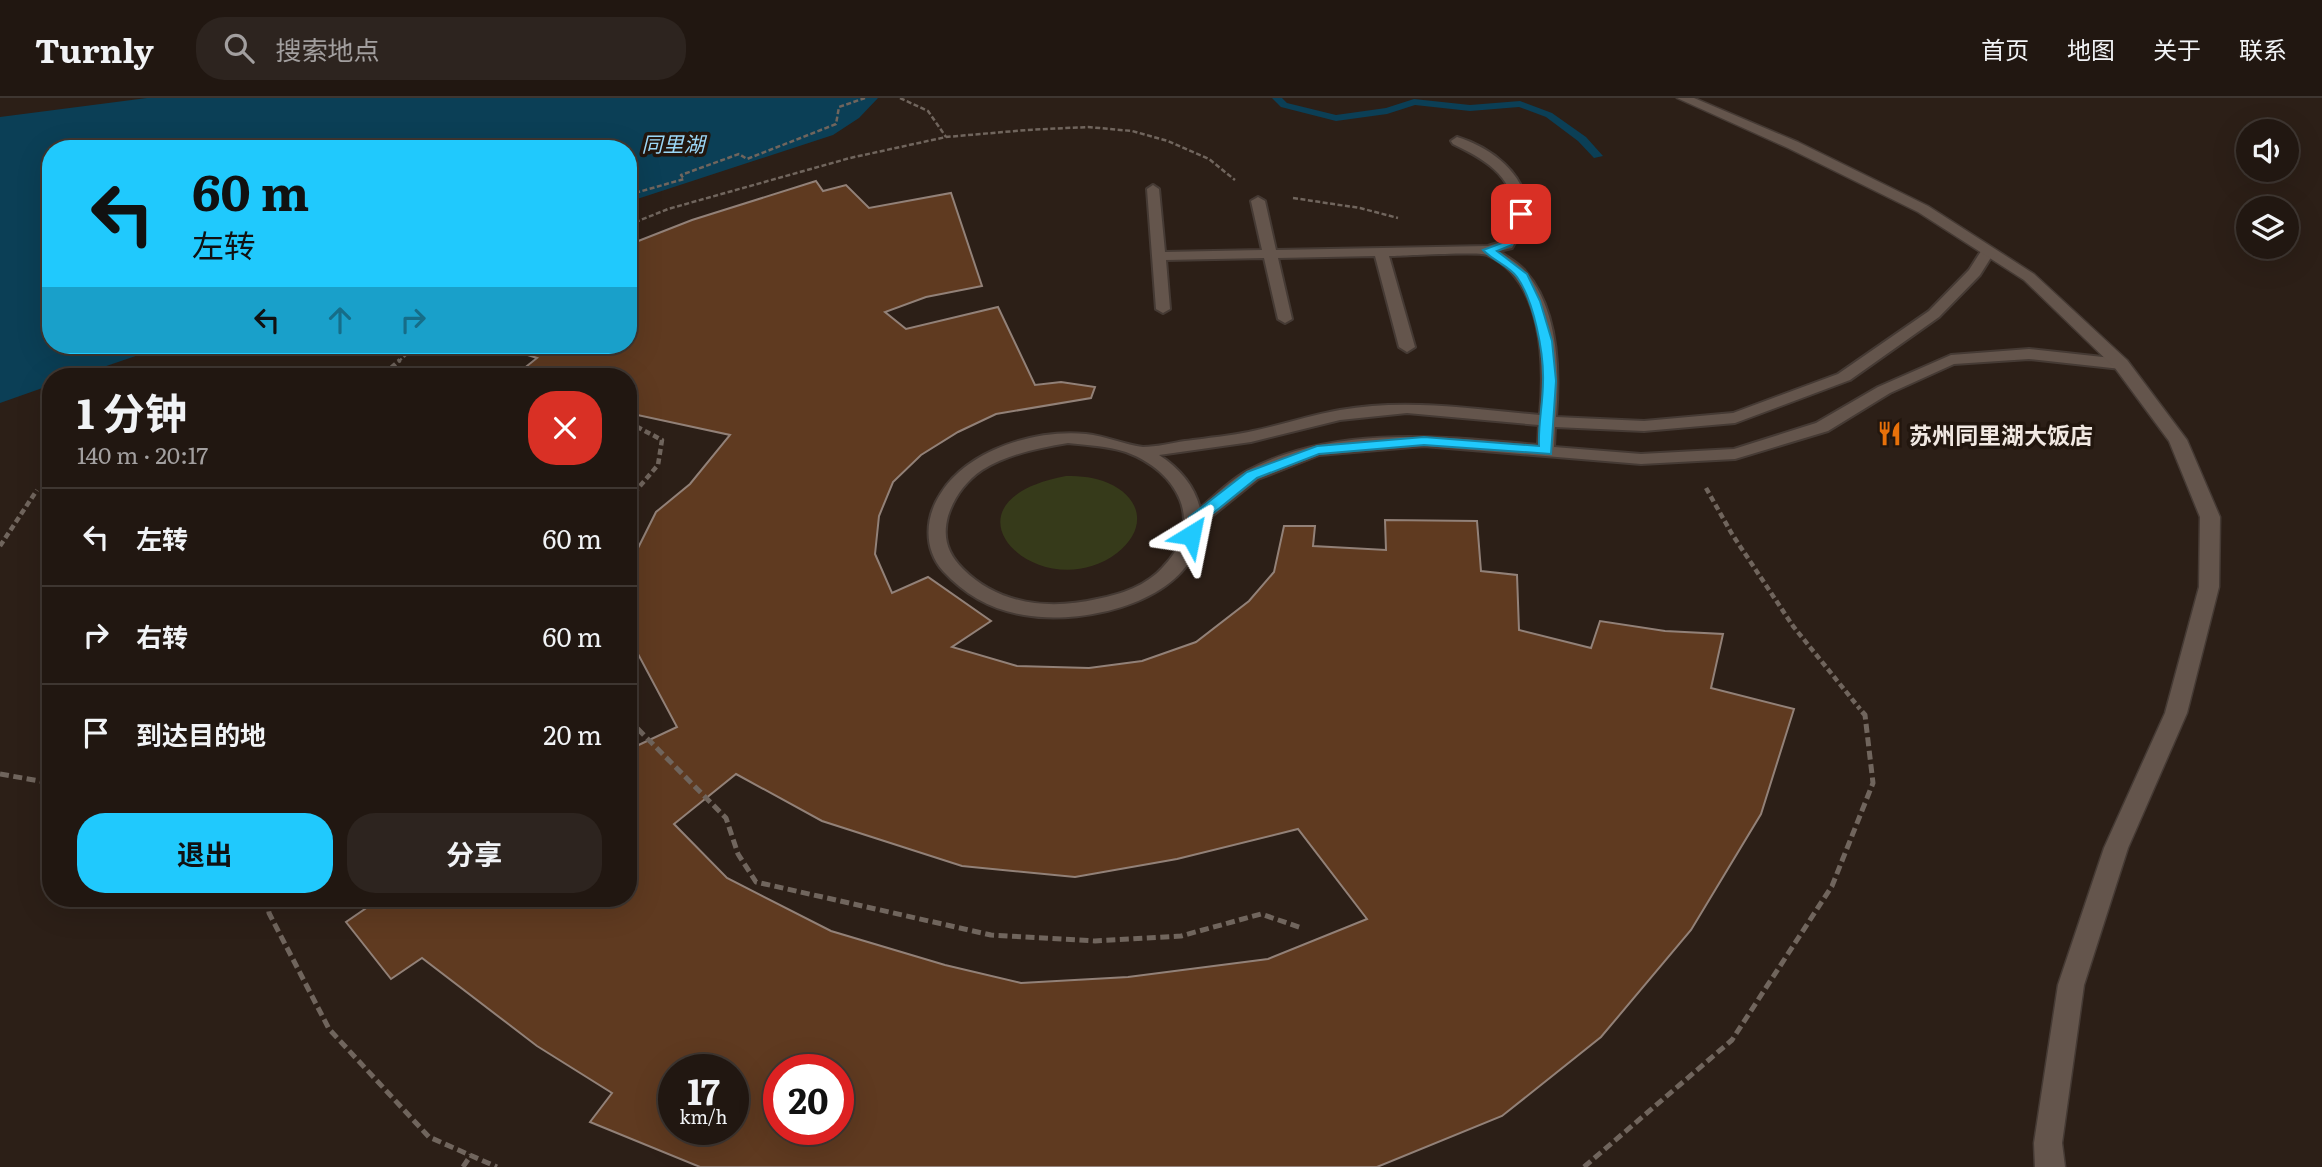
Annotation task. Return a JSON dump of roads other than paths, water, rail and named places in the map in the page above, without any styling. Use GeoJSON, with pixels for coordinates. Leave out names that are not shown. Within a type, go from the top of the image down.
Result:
{"type":"FeatureCollection","features":[{"type":"Feature","properties":{"kind":"street"},"geometry":{"type":"LineString","coordinates":[[1683,98],[1793,145],[1923,209],[2029,276],[2121,364],[2178,440],[2210,517],[2209,587],[2176,713],[2116,848],[2071,985],[2048,1143],[2050,1167]]}},
{"type":"Feature","properties":{"kind":"lane"},"geometry":{"type":"LineString","coordinates":[[1158,256],[1489,250],[1507,245],[1521,214],[1513,181],[1489,156],[1457,141]]}},
{"type":"Feature","properties":{"kind":"lane"},"geometry":{"type":"LineString","coordinates":[[1153,189],[1163,309]]}},
{"type":"Feature","properties":{"kind":"lane"},"geometry":{"type":"LineString","coordinates":[[1258,201],[1285,319]]}},
{"type":"Feature","properties":{"kind":"lane"},"geometry":{"type":"LineString","coordinates":[[1489,250],[1521,274],[1534,301],[1546,341],[1550,381],[1545,421],[1546,451]]}},
{"type":"Feature","properties":{"kind":"lane"},"geometry":{"type":"LineString","coordinates":[[1142,452],[1251,437],[1340,415],[1407,408],[1545,421],[1644,426],[1735,418],[1844,377],[1934,314],[1975,272],[1988,251]]}},
{"type":"Feature","properties":{"kind":"lane"},"geometry":{"type":"LineString","coordinates":[[1381,252],[1408,347]]}},
{"type":"Feature","properties":{"kind":"lane"},"geometry":{"type":"LineString","coordinates":[[1195,521],[1252,475],[1317,450],[1424,441],[1641,459],[1735,454],[1822,427],[1884,390],[1951,360],[2029,354],[2121,364]]}},
{"type":"Feature","properties":{"kind":"lane"},"geometry":{"type":"LineString","coordinates":[[1068,438],[1107,441],[1142,452],[1170,470],[1188,494],[1195,521],[1187,550],[1165,577],[1130,598],[1086,610],[1040,611],[996,601],[963,582],[942,556],[936,527],[944,499],[964,475],[993,456],[1030,443],[1068,438]]}},
{"type":"Feature","properties":{"kind":"water","name":"同里湖"},"geometry":{"type":"Polygon","coordinates":[[[147,98],[878,98],[859,118],[833,135],[637,199],[637,140],[42,140],[42,354],[142,354],[100,368],[42,368],[42,388],[0,403],[0,117],[147,98]]]}},
{"type":"Feature","properties":{"kind":"waterway"},"geometry":{"type":"LineString","coordinates":[[1277,98],[1284,105],[1336,118],[1387,111],[1414,102],[1470,108],[1520,104],[1549,115],[1582,139],[1598,156]]}},
{"type":"Feature","properties":{"kind":"place","name":"苏州同里湖大饭店"},"geometry":{"type":"Point","coordinates":[1889,434]}}]}
